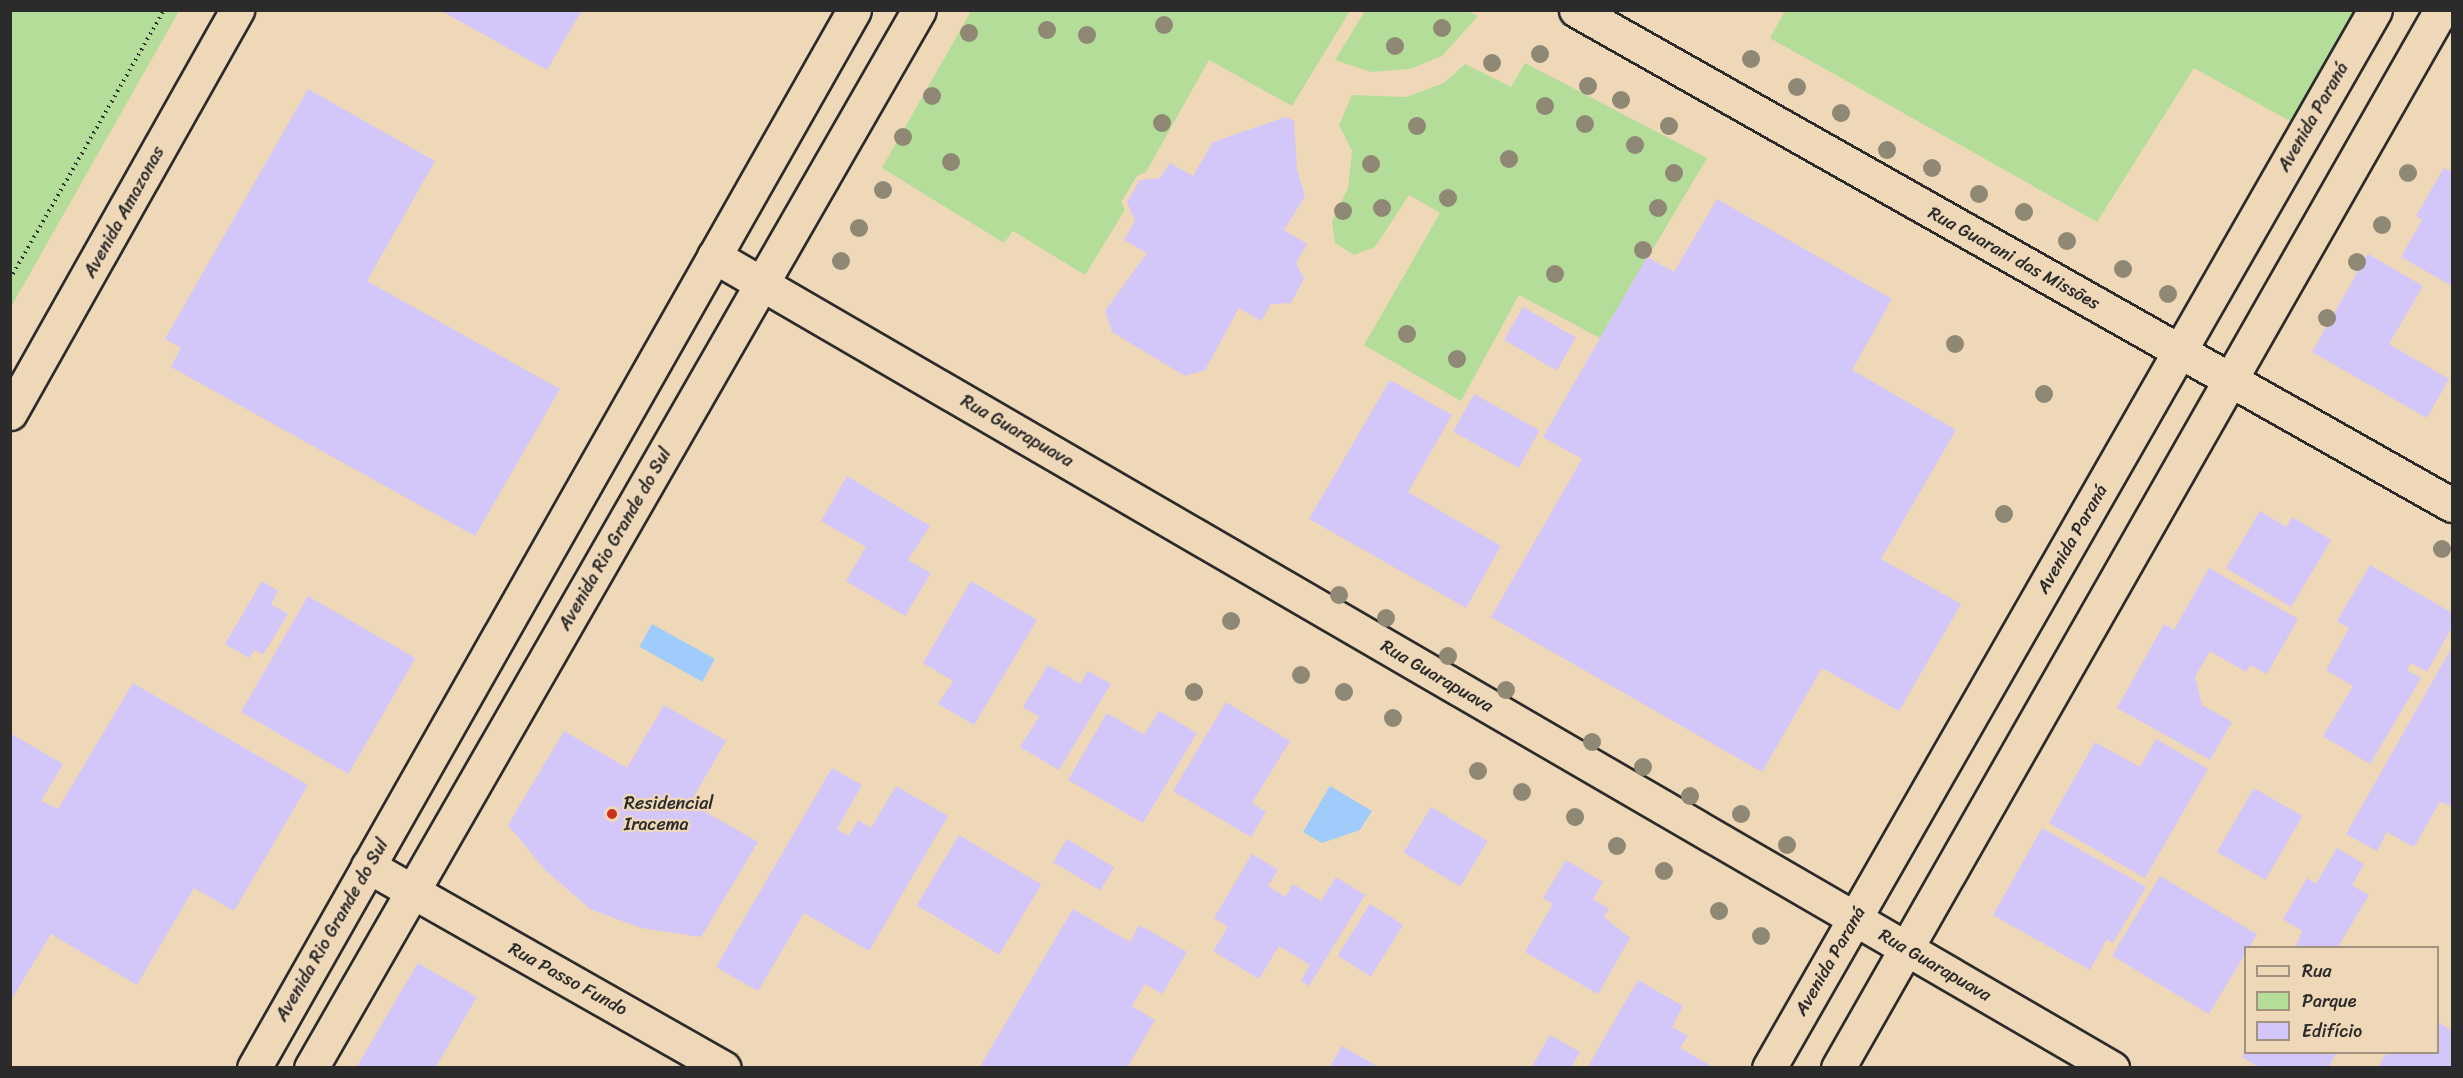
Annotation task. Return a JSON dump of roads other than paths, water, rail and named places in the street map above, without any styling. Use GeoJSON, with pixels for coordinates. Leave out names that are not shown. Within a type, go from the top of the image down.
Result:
{"type":"FeatureCollection","features":[{"type":"Feature","properties":{"kind":"street","name":"Avenida Amazonas"},"geometry":{"type":"LineString","coordinates":[[10,413],[237,10]]}},
{"type":"Feature","properties":{"kind":"street","name":"Avenida Rio Grande do Sul"},"geometry":{"type":"LineString","coordinates":[[254,1068],[854,10]]}},
{"type":"Feature","properties":{"kind":"street","name":"Avenida Rio Grande do Sul"},"geometry":{"type":"LineString","coordinates":[[311,1068],[919,10]]}},
{"type":"Feature","properties":{"kind":"street","name":"Rua Guarani das Missões"},"geometry":{"type":"LineString","coordinates":[[1576,10],[2452,505]]}},
{"type":"Feature","properties":{"kind":"street","name":"Avenida Paraná"},"geometry":{"type":"LineString","coordinates":[[1769,1068],[2375,10]]}},
{"type":"Feature","properties":{"kind":"street"},"geometry":{"type":"LineString","coordinates":[[1838,1068],[2441,10]]}},
{"type":"Feature","properties":{"kind":"street","name":"Rua Guarapuava"},"geometry":{"type":"LineString","coordinates":[[714,256],[2112,1068]]}},
{"type":"Feature","properties":{"kind":"street","name":"Rua Passo Fundo"},"geometry":{"type":"LineString","coordinates":[[369,866],[724,1068]]}},
{"type":"Feature","properties":{"kind":"water"},"geometry":{"type":"Polygon","coordinates":[[[652,624],[715,659],[702,682],[639,647],[652,624]]]}},
{"type":"Feature","properties":{"kind":"water"},"geometry":{"type":"Polygon","coordinates":[[[1330,786],[1372,811],[1360,830],[1322,843],[1303,832],[1330,786]]]}},
{"type":"Feature","properties":{"kind":"place","name":"Residencial Iracema"},"geometry":{"type":"Point","coordinates":[612,814]}}]}
